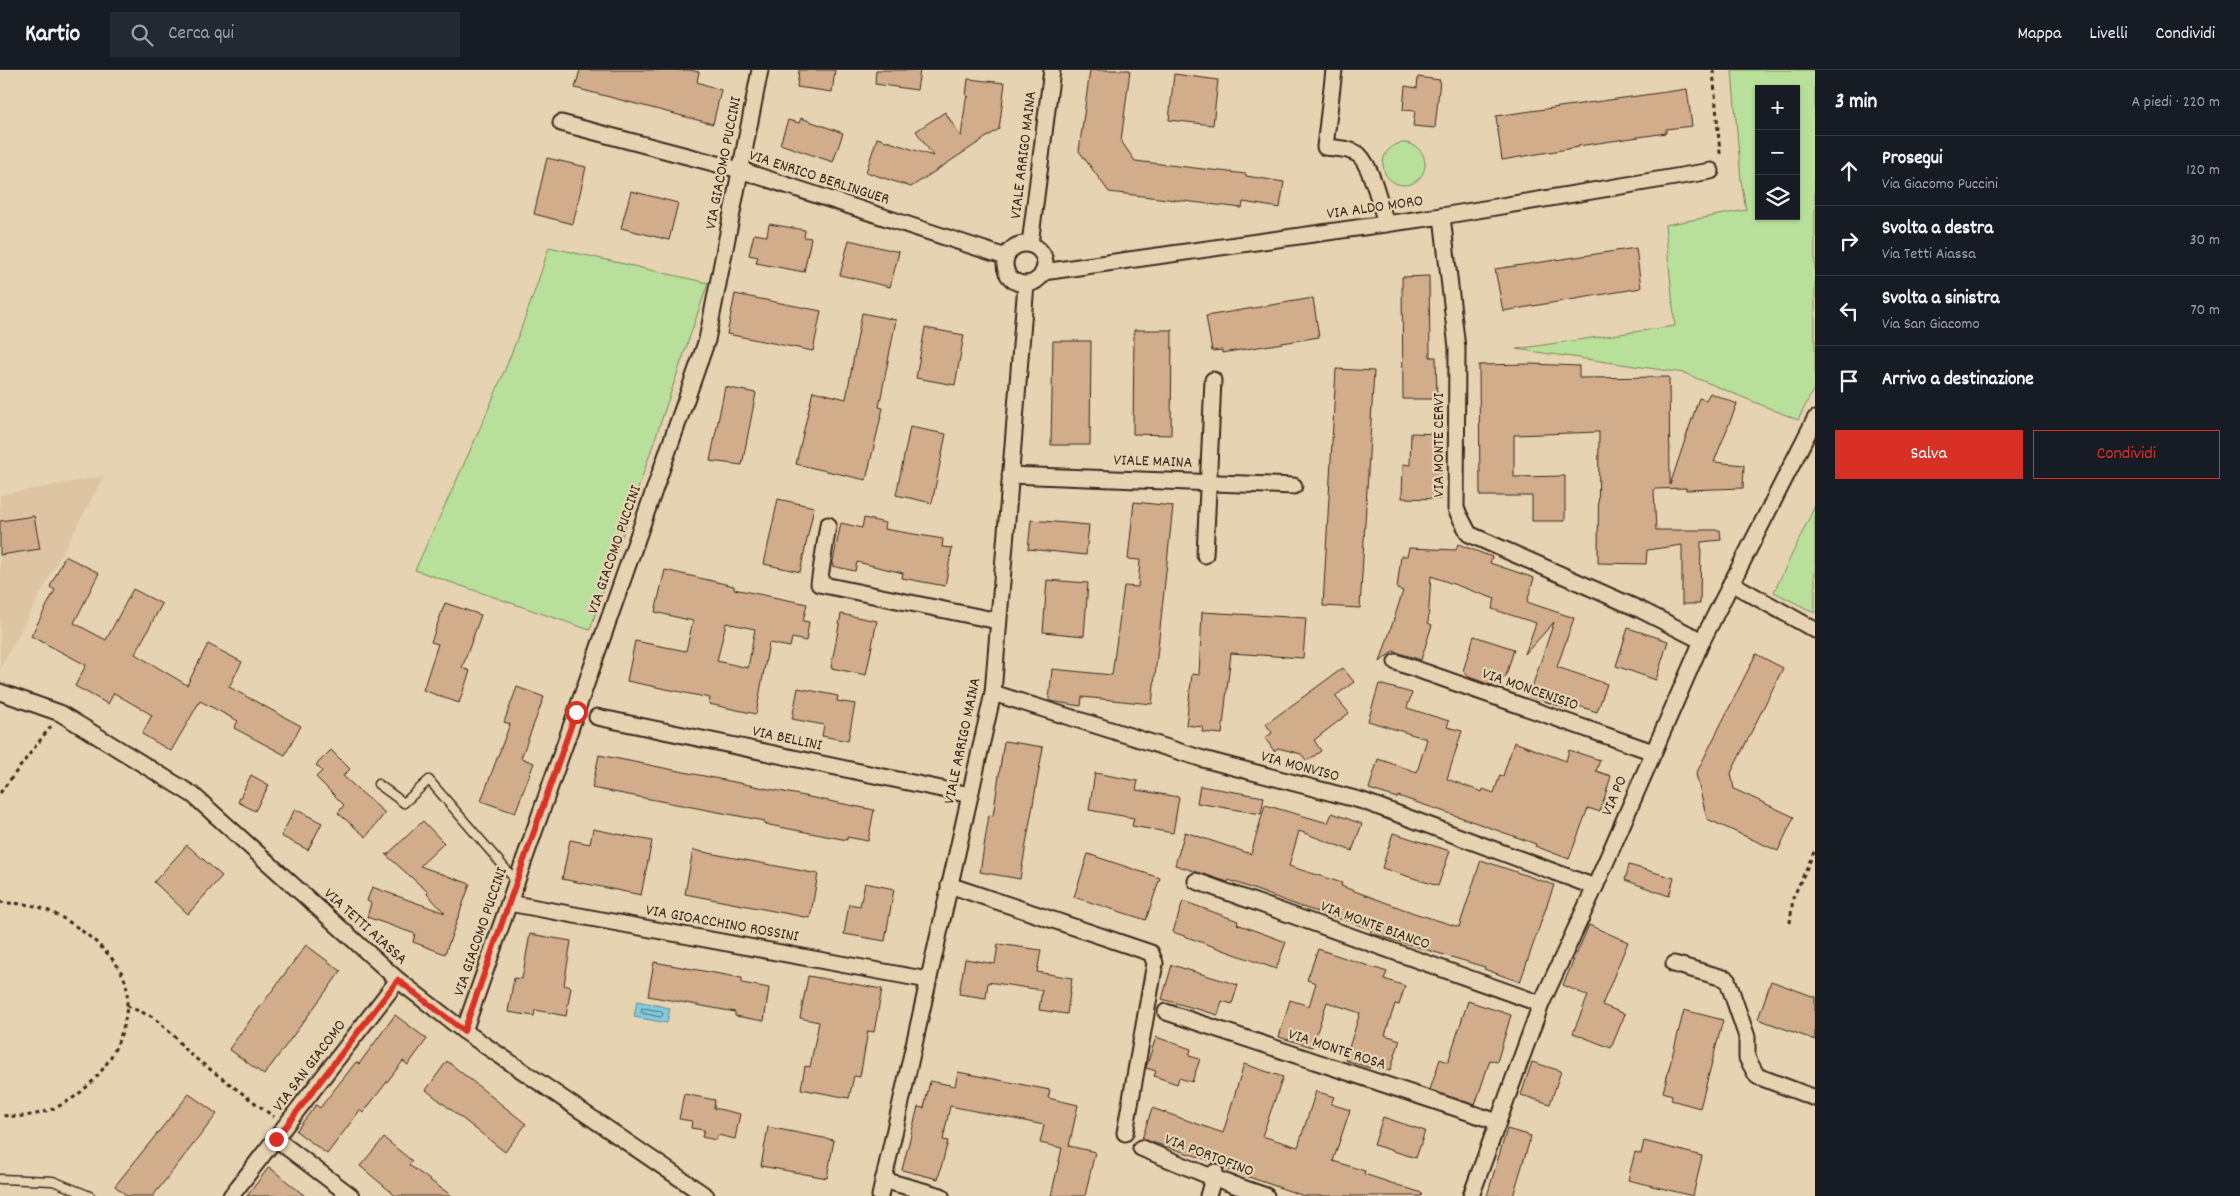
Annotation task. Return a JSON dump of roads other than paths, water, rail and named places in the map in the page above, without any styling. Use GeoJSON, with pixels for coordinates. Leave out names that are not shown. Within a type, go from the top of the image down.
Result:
{"type":"FeatureCollection","features":[{"type":"Feature","properties":{"kind":"street","name":"VIA GIACOMO PUCCINI"},"geometry":{"type":"LineString","coordinates":[[464,1031],[707,340],[760,70]]}},
{"type":"Feature","properties":{"kind":"street","name":"VIALE ARRIGO MAINA"},"geometry":{"type":"LineString","coordinates":[[1030,244],[1052,70]]}},
{"type":"Feature","properties":{"kind":"street"},"geometry":{"type":"LineString","coordinates":[[1334,70],[1325,147],[1341,148],[1359,156],[1373,180],[1386,224]]}},
{"type":"Feature","properties":{"kind":"street","name":"VIA ENRICO BERLINGUER"},"geometry":{"type":"LineString","coordinates":[[561,123],[740,170],[1006,256]]}},
{"type":"Feature","properties":{"kind":"street","name":"VIA ALDO MORO"},"geometry":{"type":"LineString","coordinates":[[1043,272],[1442,216],[1711,171]]}},
{"type":"Feature","properties":{"kind":"street","name":"VIA MONTE CERVI"},"geometry":{"type":"LineString","coordinates":[[1442,216],[1457,348],[1455,484],[1456,509],[1462,523],[1469,534],[1641,610],[1702,640]]}},
{"type":"Feature","properties":{"kind":"street"},"geometry":{"type":"LineString","coordinates":[[1030,244],[1036,247],[1044,258],[1043,272],[1036,280],[1026,284],[1019,283],[1008,275],[1006,256],[1013,247],[1030,244]]}},
{"type":"Feature","properties":{"kind":"street","name":"VIALE ARRIGO MAINA"},"geometry":{"type":"LineString","coordinates":[[880,1196],[992,693],[1026,284]]}},
{"type":"Feature","properties":{"kind":"street"},"geometry":{"type":"LineString","coordinates":[[1205,555],[1213,380]]}},
{"type":"Feature","properties":{"kind":"street","name":"VIA PO"},"geometry":{"type":"LineString","coordinates":[[1471,1196],[1541,1004],[1595,887],[1702,640],[1815,419]]}},
{"type":"Feature","properties":{"kind":"street","name":"VIALE MAINA"},"geometry":{"type":"LineString","coordinates":[[1010,475],[1294,486]]}},
{"type":"Feature","properties":{"kind":"street"},"geometry":{"type":"LineString","coordinates":[[828,525],[819,584],[998,621]]}},
{"type":"Feature","properties":{"kind":"street"},"geometry":{"type":"LineString","coordinates":[[1731,583],[1815,630]]}},
{"type":"Feature","properties":{"kind":"street","name":"VIA MONCENISIO"},"geometry":{"type":"LineString","coordinates":[[1396,662],[1653,752]]}},
{"type":"Feature","properties":{"kind":"street","name":"VIA TETTI AIASSA"},"geometry":{"type":"LineString","coordinates":[[0,692],[60,713],[193,795],[398,980],[464,1031],[706,1196]]}},
{"type":"Feature","properties":{"kind":"street","name":"VIA MONVISO"},"geometry":{"type":"LineString","coordinates":[[992,693],[1203,759],[1363,801],[1595,887]]}},
{"type":"Feature","properties":{"kind":"street","name":"VIA BELLINI"},"geometry":{"type":"LineString","coordinates":[[597,717],[970,795]]}},
{"type":"Feature","properties":{"kind":"street","name":"VIA MONTE BIANCO"},"geometry":{"type":"LineString","coordinates":[[1196,881],[1541,1004]]}},
{"type":"Feature","properties":{"kind":"street"},"geometry":{"type":"LineString","coordinates":[[949,885],[1151,953],[1155,963],[1125,1133]]}},
{"type":"Feature","properties":{"kind":"street","name":"VIA GIOACCHINO ROSSINI"},"geometry":{"type":"LineString","coordinates":[[509,903],[928,980]]}},
{"type":"Feature","properties":{"kind":"street"},"geometry":{"type":"LineString","coordinates":[[1674,964],[1728,979],[1747,1037],[1747,1058],[1757,1076],[1815,1098]]}},
{"type":"Feature","properties":{"kind":"street","name":"VIA SAN GIACOMO"},"geometry":{"type":"LineString","coordinates":[[231,1196],[398,980]]}},
{"type":"Feature","properties":{"kind":"street","name":"VIA MONTE ROSA"},"geometry":{"type":"LineString","coordinates":[[1166,1012],[1498,1122]]}},
{"type":"Feature","properties":{"kind":"street"},"geometry":{"type":"LineString","coordinates":[[276,1139],[351,1196]]}},
{"type":"Feature","properties":{"kind":"street","name":"VIA PORTOFINO"},"geometry":{"type":"LineString","coordinates":[[1141,1148],[1266,1196]]}},
{"type":"Feature","properties":{"kind":"street"},"geometry":{"type":"LineString","coordinates":[[1208,1196],[1214,1175]]}},
{"type":"Feature","properties":{"kind":"street"},"geometry":{"type":"LineString","coordinates":[[883,1180],[941,1196]]}},
{"type":"Feature","properties":{"kind":"lane"},"geometry":{"type":"LineString","coordinates":[[378,784],[404,803],[429,780],[517,882]]}},
{"type":"Feature","properties":{"kind":"lane"},"geometry":{"type":"LineString","coordinates":[[0,1179],[53,1181],[90,1196]]}},
{"type":"Feature","properties":{"kind":"water"},"geometry":{"type":"Polygon","coordinates":[[[637,1001],[670,1008],[667,1023],[634,1017],[637,1001]]]}}]}
